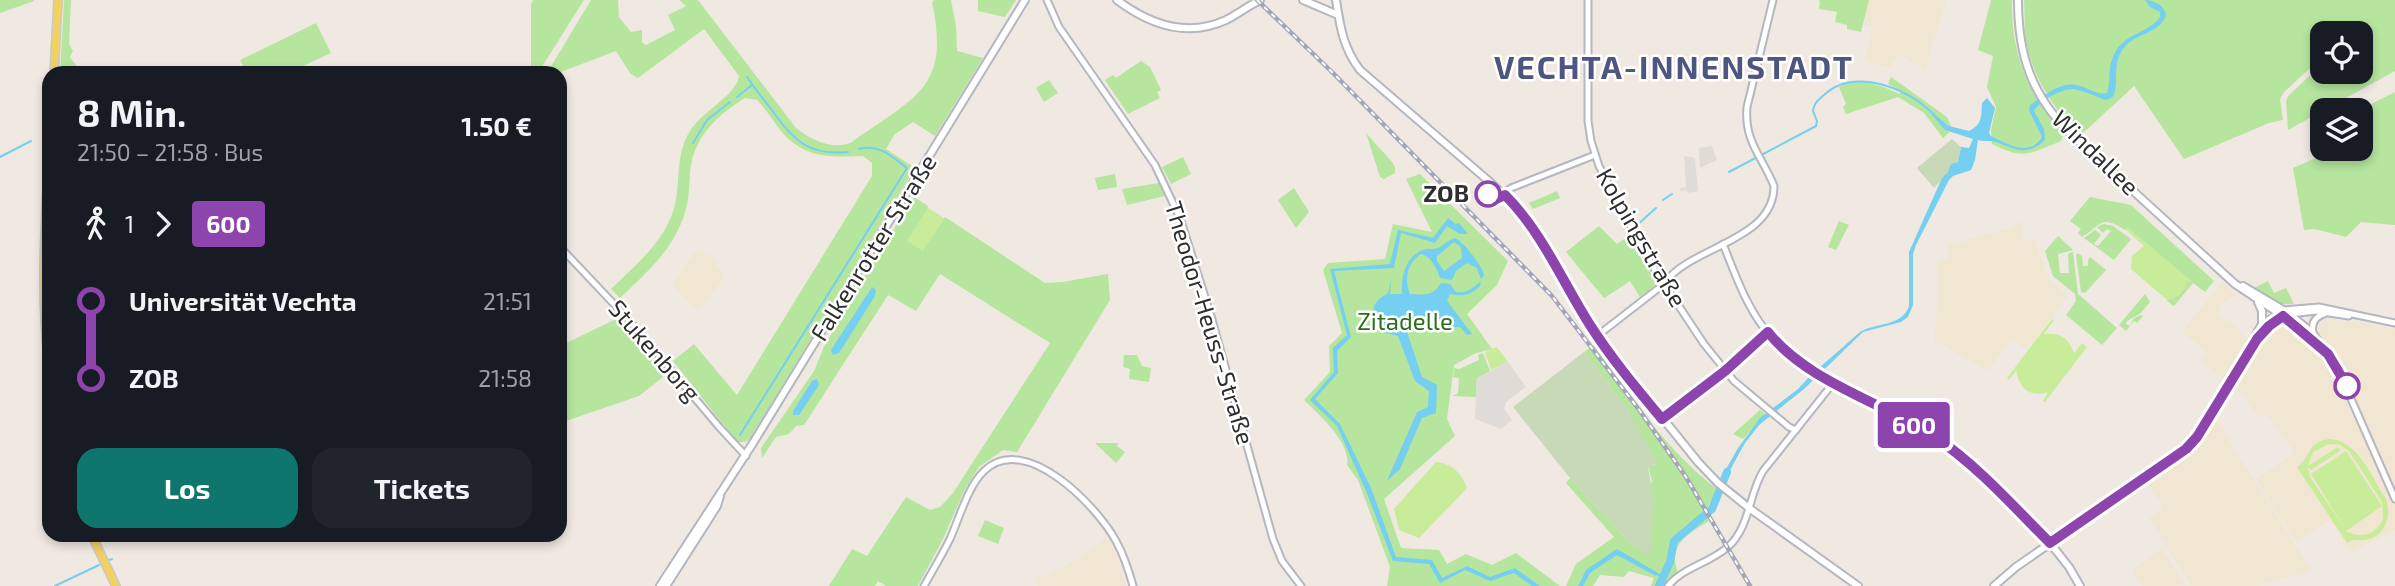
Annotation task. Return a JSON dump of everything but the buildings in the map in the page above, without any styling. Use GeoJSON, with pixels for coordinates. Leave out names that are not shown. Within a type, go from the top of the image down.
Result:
{"type":"FeatureCollection","features":[{"type":"Feature","properties":{"kind":"main road"},"geometry":{"type":"LineString","coordinates":[[54,66],[58,0]]}},
{"type":"Feature","properties":{"kind":"main road","name":"Falkenrotter Straße"},"geometry":{"type":"LineString","coordinates":[[660,586],[746,456],[1025,0]]}},
{"type":"Feature","properties":{"kind":"main road"},"geometry":{"type":"LineString","coordinates":[[1117,0],[1147,20],[1168,27],[1190,29],[1217,24],[1255,2]]}},
{"type":"Feature","properties":{"kind":"main road"},"geometry":{"type":"LineString","coordinates":[[1303,0],[1338,15]]}},
{"type":"Feature","properties":{"kind":"main road","name":"Windallee"},"geometry":{"type":"LineString","coordinates":[[2018,0],[2020,43],[2027,68],[2040,96],[2073,136],[2227,275],[2257,300],[2284,313]]}},
{"type":"Feature","properties":{"kind":"main road"},"geometry":{"type":"LineString","coordinates":[[1314,6],[1331,7],[1336,1]]}},
{"type":"Feature","properties":{"kind":"main road"},"geometry":{"type":"LineString","coordinates":[[1336,1],[1346,48],[1366,77],[1503,193],[1534,229],[1597,336],[1675,436],[1725,489],[1858,586]]}},
{"type":"Feature","properties":{"kind":"main road","name":"Windallee"},"geometry":{"type":"LineString","coordinates":[[2227,275],[2284,313]]}},
{"type":"Feature","properties":{"kind":"main road"},"geometry":{"type":"LineString","coordinates":[[2257,300],[2262,311],[2262,326]]}},
{"type":"Feature","properties":{"kind":"main road"},"geometry":{"type":"LineString","coordinates":[[1994,586],[2016,567],[2186,449],[2207,422],[2262,326],[2284,313]]}},
{"type":"Feature","properties":{"kind":"main road"},"geometry":{"type":"LineString","coordinates":[[2246,354],[2264,331],[2284,313]]}},
{"type":"Feature","properties":{"kind":"main road","name":"Falkenrotter Straße"},"geometry":{"type":"LineString","coordinates":[[666,586],[717,506],[721,494]]}},
{"type":"Feature","properties":{"kind":"main road"},"geometry":{"type":"LineString","coordinates":[[95,542],[116,586]]}},
{"type":"Feature","properties":{"kind":"main road"},"geometry":{"type":"LineString","coordinates":[[2050,543],[2070,567],[2080,586]]}},
{"type":"Feature","properties":{"kind":"street","name":"Theodor-Heuss-Straße"},"geometry":{"type":"LineString","coordinates":[[1047,0],[1059,27],[1136,135],[1171,197],[1208,305],[1273,539],[1282,561],[1301,586]]}},
{"type":"Feature","properties":{"kind":"street","name":"Kolpingstraße"},"geometry":{"type":"LineString","coordinates":[[1588,0],[1588,121],[1595,155],[1632,229],[1664,284],[1725,371],[1774,415],[1796,430]]}},
{"type":"Feature","properties":{"kind":"street"},"geometry":{"type":"LineString","coordinates":[[1597,336],[1676,273],[1748,231],[1764,214],[1774,186],[1748,136],[1746,120],[1773,0]]}},
{"type":"Feature","properties":{"kind":"street"},"geometry":{"type":"LineString","coordinates":[[1503,193],[1595,155]]}},
{"type":"Feature","properties":{"kind":"street"},"geometry":{"type":"LineString","coordinates":[[1723,244],[1747,301],[1761,324],[1777,342],[1833,382],[1938,439],[1985,479],[2050,543]]}},
{"type":"Feature","properties":{"kind":"street","name":"Stukenborg"},"geometry":{"type":"LineString","coordinates":[[567,254],[629,320],[746,456]]}},
{"type":"Feature","properties":{"kind":"street"},"geometry":{"type":"LineString","coordinates":[[2284,313],[2319,307],[2395,323]]}},
{"type":"Feature","properties":{"kind":"street"},"geometry":{"type":"LineString","coordinates":[[2284,313],[2306,311],[2360,316]]}},
{"type":"Feature","properties":{"kind":"street"},"geometry":{"type":"LineString","coordinates":[[2284,313],[2313,332],[2324,345],[2347,386],[2395,499]]}},
{"type":"Feature","properties":{"kind":"street"},"geometry":{"type":"LineString","coordinates":[[2284,313],[2328,354]]}},
{"type":"Feature","properties":{"kind":"street"},"geometry":{"type":"LineString","coordinates":[[2313,332],[2312,324],[2316,317],[2332,313]]}},
{"type":"Feature","properties":{"kind":"street"},"geometry":{"type":"LineString","coordinates":[[1668,586],[1678,576],[1731,544],[1739,532],[1763,471],[1833,382]]}},
{"type":"Feature","properties":{"kind":"street"},"geometry":{"type":"LineString","coordinates":[[924,586],[942,556],[979,478],[990,467],[1017,459],[1030,462],[1068,486],[1094,512],[1116,541],[1133,586]]}},
{"type":"Feature","properties":{"kind":"shaded area"},"geometry":{"type":"Polygon","coordinates":[[[1869,0],[1946,0],[1925,69],[1898,55],[1889,68],[1865,60],[1873,28],[1864,25],[1869,0]]]}},
{"type":"Feature","properties":{"kind":"shaded area"},"geometry":{"type":"Polygon","coordinates":[[[1712,146],[1717,160],[1700,168],[1699,148],[1712,146]]]}},
{"type":"Feature","properties":{"kind":"shaded area"},"geometry":{"type":"Polygon","coordinates":[[[1684,156],[1695,158],[1698,191],[1680,191],[1680,188],[1686,187],[1684,156]]]}},
{"type":"Feature","properties":{"kind":"shaded area"},"geometry":{"type":"Polygon","coordinates":[[[2022,221],[2023,241],[2034,240],[2049,280],[2068,296],[2027,349],[2011,339],[1988,371],[1934,340],[1938,296],[1937,263],[1950,258],[1946,246],[2011,228],[2022,221]]]}},
{"type":"Feature","properties":{"kind":"shaded area"},"geometry":{"type":"Polygon","coordinates":[[[696,250],[712,256],[724,278],[699,309],[693,307],[673,284],[696,250]]]}},
{"type":"Feature","properties":{"kind":"shaded area"},"geometry":{"type":"Polygon","coordinates":[[[2222,283],[2236,295],[2220,306],[2218,314],[2228,322],[2231,321],[2256,351],[2269,333],[2284,325],[2307,341],[2318,332],[2318,326],[2326,318],[2395,329],[2395,530],[2351,552],[2330,520],[2296,541],[2256,479],[2295,453],[2266,413],[2258,418],[2244,396],[2201,361],[2207,353],[2182,331],[2222,283]]]}},
{"type":"Feature","properties":{"kind":"shaded area","name":"Zitadelle"},"geometry":{"type":"Polygon","coordinates":[[[1508,362],[1526,387],[1506,402],[1504,409],[1512,420],[1501,429],[1475,419],[1477,378],[1508,362]]]}},
{"type":"Feature","properties":{"kind":"shaded area"},"geometry":{"type":"Polygon","coordinates":[[[2213,418],[2311,570],[2254,586],[2192,586],[2149,518],[2163,507],[2146,482],[2191,452],[2213,418]]]}},
{"type":"Feature","properties":{"kind":"shaded area"},"geometry":{"type":"Polygon","coordinates":[[[1107,538],[1127,586],[1038,586],[1036,579],[1080,558],[1107,538]]]}},
{"type":"Feature","properties":{"kind":"shaded area"},"geometry":{"type":"Polygon","coordinates":[[[2162,548],[2185,586],[2143,586],[2132,570],[2162,548]]]}},
{"type":"Feature","properties":{"kind":"green space"},"geometry":{"type":"Polygon","coordinates":[[[0,0],[34,0],[34,1],[0,13],[0,0]]]}},
{"type":"Feature","properties":{"kind":"green space"},"geometry":{"type":"Polygon","coordinates":[[[64,0],[71,0],[69,44],[73,51],[70,57],[77,66],[60,66],[64,0]]]}},
{"type":"Feature","properties":{"kind":"green space"},"geometry":{"type":"Polygon","coordinates":[[[534,0],[584,0],[542,66],[531,66],[531,4],[534,0]]]}},
{"type":"Feature","properties":{"kind":"green space"},"geometry":{"type":"Polygon","coordinates":[[[591,0],[618,0],[619,17],[631,32],[642,30],[642,42],[646,45],[675,30],[668,15],[686,6],[679,0],[698,0],[796,128],[816,140],[838,145],[852,142],[910,101],[922,88],[931,73],[936,55],[937,32],[932,3],[934,0],[951,0],[957,51],[983,58],[935,136],[913,122],[895,134],[886,149],[915,168],[750,439],[745,442],[738,442],[734,438],[673,361],[694,344],[737,395],[872,176],[872,163],[863,156],[829,156],[799,147],[781,131],[757,100],[745,98],[715,121],[701,139],[692,161],[688,202],[674,238],[645,274],[620,298],[611,289],[660,238],[673,213],[681,155],[690,131],[732,90],[739,76],[704,29],[638,78],[630,73],[616,51],[567,70],[567,66],[551,66],[591,0]]]}},
{"type":"Feature","properties":{"kind":"green space"},"geometry":{"type":"Polygon","coordinates":[[[978,0],[1016,0],[1005,17],[978,11],[978,0]]]}},
{"type":"Feature","properties":{"kind":"green space"},"geometry":{"type":"Polygon","coordinates":[[[1818,0],[1869,0],[1861,32],[1847,29],[1847,25],[1835,22],[1837,12],[1819,9],[1818,0]]]}},
{"type":"Feature","properties":{"kind":"green space"},"geometry":{"type":"Polygon","coordinates":[[[1991,0],[2012,0],[2015,39],[2024,73],[2040,104],[2063,135],[2061,141],[2034,152],[2019,154],[1992,144],[1991,130],[1996,107],[1987,87],[1993,56],[1978,50],[1991,0]]]}},
{"type":"Feature","properties":{"kind":"green space"},"geometry":{"type":"Polygon","coordinates":[[[2024,0],[2395,0],[2395,71],[2373,83],[2373,21],[2310,21],[2310,68],[2280,99],[2283,120],[2269,123],[2184,159],[2134,86],[2081,135],[2054,105],[2040,83],[2026,40],[2024,0]]]}},
{"type":"Feature","properties":{"kind":"green space"},"geometry":{"type":"Polygon","coordinates":[[[316,23],[331,53],[303,66],[243,66],[240,60],[316,23]]]}},
{"type":"Feature","properties":{"kind":"green space"},"geometry":{"type":"Polygon","coordinates":[[[1141,61],[1150,67],[1161,90],[1157,92],[1160,98],[1128,114],[1105,80],[1113,75],[1116,78],[1141,61]]]}},
{"type":"Feature","properties":{"kind":"green space"},"geometry":{"type":"Polygon","coordinates":[[[2310,75],[2310,84],[2371,84],[2346,98],[2310,98],[2310,118],[2288,130],[2288,96],[2310,75]]]}},
{"type":"Feature","properties":{"kind":"green space"},"geometry":{"type":"Polygon","coordinates":[[[1891,77],[1947,117],[1952,128],[1939,119],[1945,130],[1950,132],[1943,138],[1924,113],[1898,97],[1846,114],[1843,107],[1846,104],[1839,87],[1862,82],[1900,94],[1901,91],[1888,84],[1891,77]]]}},
{"type":"Feature","properties":{"kind":"green space"},"geometry":{"type":"Polygon","coordinates":[[[1049,80],[1058,93],[1044,102],[1036,88],[1049,80]]]}},
{"type":"Feature","properties":{"kind":"green space"},"geometry":{"type":"Polygon","coordinates":[[[2395,92],[2395,225],[2361,222],[2346,237],[2314,229],[2304,230],[2293,168],[2310,161],[2373,161],[2373,103],[2395,92]]]}},
{"type":"Feature","properties":{"kind":"green space"},"geometry":{"type":"Polygon","coordinates":[[[1366,133],[1392,162],[1395,173],[1384,179],[1380,177],[1366,133]]]}},
{"type":"Feature","properties":{"kind":"green space"},"geometry":{"type":"Polygon","coordinates":[[[1952,139],[1961,147],[1958,162],[1934,188],[1917,168],[1952,139]]]}},
{"type":"Feature","properties":{"kind":"green space"},"geometry":{"type":"Polygon","coordinates":[[[1183,157],[1191,174],[1171,184],[1162,167],[1183,157]]]}},
{"type":"Feature","properties":{"kind":"green space"},"geometry":{"type":"Polygon","coordinates":[[[1115,174],[1117,187],[1098,190],[1095,178],[1115,174]]]}},
{"type":"Feature","properties":{"kind":"green space","name":"Zitadelle"},"geometry":{"type":"Polygon","coordinates":[[[1420,174],[1508,261],[1497,285],[1467,314],[1492,349],[1476,353],[1454,365],[1447,419],[1455,436],[1384,499],[1401,548],[1439,550],[1447,564],[1466,554],[1492,565],[1516,553],[1560,586],[1387,586],[1390,567],[1358,480],[1347,465],[1344,447],[1333,430],[1304,400],[1330,372],[1329,346],[1342,333],[1323,270],[1328,263],[1385,259],[1393,224],[1432,232],[1406,179],[1420,174]]]}},
{"type":"Feature","properties":{"kind":"green space"},"geometry":{"type":"Polygon","coordinates":[[[1159,183],[1165,196],[1127,205],[1122,189],[1159,183]]]}},
{"type":"Feature","properties":{"kind":"green space"},"geometry":{"type":"Polygon","coordinates":[[[1294,188],[1309,212],[1296,228],[1278,200],[1294,188]]]}},
{"type":"Feature","properties":{"kind":"green space"},"geometry":{"type":"Polygon","coordinates":[[[1557,191],[1560,198],[1533,209],[1529,203],[1557,191]]]}},
{"type":"Feature","properties":{"kind":"green space"},"geometry":{"type":"Polygon","coordinates":[[[914,197],[928,206],[922,251],[945,217],[1045,283],[1108,274],[1110,300],[1017,452],[1003,450],[979,467],[964,491],[918,586],[886,586],[878,581],[875,586],[829,586],[852,549],[867,556],[906,497],[930,510],[940,507],[953,493],[1050,343],[940,274],[916,311],[888,295],[804,425],[796,426],[789,434],[776,437],[762,458],[761,448],[814,371],[824,347],[863,278],[914,197]]]}},
{"type":"Feature","properties":{"kind":"green space"},"geometry":{"type":"Polygon","coordinates":[[[2090,197],[2131,205],[2214,281],[2205,292],[2193,283],[2174,306],[2166,300],[2177,296],[2187,281],[2191,281],[2128,228],[2125,230],[2106,222],[2082,237],[2078,233],[2081,229],[2070,221],[2090,197]]]}},
{"type":"Feature","properties":{"kind":"green space"},"geometry":{"type":"Polygon","coordinates":[[[928,208],[944,218],[923,251],[907,241],[928,208]]]}},
{"type":"Feature","properties":{"kind":"green space"},"geometry":{"type":"Polygon","coordinates":[[[1839,221],[1849,225],[1836,250],[1828,247],[1839,221]]]}},
{"type":"Feature","properties":{"kind":"green space"},"geometry":{"type":"Polygon","coordinates":[[[2104,224],[2113,226],[2131,239],[2114,260],[2084,238],[2095,230],[2101,235],[2094,244],[2098,246],[2111,231],[2107,229],[2103,233],[2097,227],[2104,224]]]}},
{"type":"Feature","properties":{"kind":"green space"},"geometry":{"type":"Polygon","coordinates":[[[1599,226],[1617,244],[1627,237],[1655,280],[1654,286],[1640,297],[1630,281],[1604,298],[1566,252],[1599,226]]]}},
{"type":"Feature","properties":{"kind":"green space"},"geometry":{"type":"Polygon","coordinates":[[[2127,227],[2191,281],[2187,282],[2177,297],[2166,299],[2131,269],[2132,256],[2144,246],[2125,229],[2127,227]]]}},
{"type":"Feature","properties":{"kind":"green space"},"geometry":{"type":"Polygon","coordinates":[[[2058,236],[2073,250],[2058,254],[2060,273],[2069,273],[2068,254],[2073,252],[2078,294],[2117,328],[2102,345],[2066,315],[2076,301],[2075,294],[2053,276],[2045,251],[2058,236]]]}},
{"type":"Feature","properties":{"kind":"green space"},"geometry":{"type":"Polygon","coordinates":[[[2078,253],[2082,256],[2083,266],[2088,266],[2090,257],[2106,270],[2085,293],[2081,292],[2076,255],[2078,253]]]}},
{"type":"Feature","properties":{"kind":"green space"},"geometry":{"type":"Polygon","coordinates":[[[2268,281],[2274,293],[2286,288],[2294,304],[2281,304],[2254,288],[2268,281]]]}},
{"type":"Feature","properties":{"kind":"green space"},"geometry":{"type":"Polygon","coordinates":[[[2145,294],[2150,302],[2141,313],[2127,321],[2126,324],[2130,326],[2126,331],[2119,325],[2145,294]]]}},
{"type":"Feature","properties":{"kind":"green space"},"geometry":{"type":"Polygon","coordinates":[[[2143,316],[2137,323],[2134,321],[2130,326],[2134,318],[2143,316]]]}},
{"type":"Feature","properties":{"kind":"green space"},"geometry":{"type":"Polygon","coordinates":[[[2052,319],[2054,320],[2044,334],[2063,337],[2074,353],[2082,343],[2087,347],[2045,402],[2043,401],[2048,392],[2031,393],[2020,383],[2016,371],[2009,380],[2007,378],[2052,319]]]}},
{"type":"Feature","properties":{"kind":"green space"},"geometry":{"type":"Polygon","coordinates":[[[614,320],[624,321],[663,377],[639,396],[567,421],[567,343],[614,320]]]}},
{"type":"Feature","properties":{"kind":"green space"},"geometry":{"type":"Polygon","coordinates":[[[1594,345],[1666,440],[1717,489],[1704,514],[1709,521],[1687,536],[1677,547],[1675,563],[1678,572],[1664,586],[1651,586],[1654,578],[1629,571],[1624,577],[1600,575],[1593,586],[1566,586],[1576,564],[1614,537],[1566,483],[1570,478],[1635,548],[1652,480],[1648,466],[1657,464],[1627,409],[1584,352],[1594,345]]]}},
{"type":"Feature","properties":{"kind":"green space"},"geometry":{"type":"Polygon","coordinates":[[[1497,347],[1508,362],[1491,370],[1485,352],[1497,347]]]}},
{"type":"Feature","properties":{"kind":"green space"},"geometry":{"type":"Polygon","coordinates":[[[1584,352],[1627,409],[1658,463],[1648,467],[1654,502],[1650,556],[1635,548],[1570,478],[1513,407],[1584,352]]]}},
{"type":"Feature","properties":{"kind":"green space"},"geometry":{"type":"Polygon","coordinates":[[[1483,353],[1490,371],[1477,378],[1476,397],[1453,396],[1458,393],[1459,378],[1453,377],[1454,368],[1459,369],[1479,360],[1478,355],[1483,353]]]}},
{"type":"Feature","properties":{"kind":"green space"},"geometry":{"type":"Polygon","coordinates":[[[1124,355],[1137,355],[1142,366],[1151,368],[1149,382],[1129,379],[1130,369],[1123,367],[1124,355]]]}},
{"type":"Feature","properties":{"kind":"green space"},"geometry":{"type":"Polygon","coordinates":[[[1760,410],[1765,414],[1743,439],[1733,434],[1760,410]]]}},
{"type":"Feature","properties":{"kind":"green space"},"geometry":{"type":"Polygon","coordinates":[[[2328,439],[2339,441],[2348,445],[2363,461],[2388,506],[2385,526],[2377,535],[2347,543],[2297,467],[2320,442],[2328,439]],[[2329,444],[2313,452],[2308,466],[2338,447],[2340,451],[2311,470],[2308,467],[2310,477],[2345,529],[2311,474],[2346,451],[2382,506],[2346,531],[2357,535],[2367,534],[2376,529],[2383,520],[2382,502],[2349,451],[2340,445],[2329,444]]]}},
{"type":"Feature","properties":{"kind":"green space"},"geometry":{"type":"Polygon","coordinates":[[[1095,443],[1118,443],[1117,446],[1125,452],[1116,463],[1095,443]]]}},
{"type":"Feature","properties":{"kind":"green space"},"geometry":{"type":"Polygon","coordinates":[[[1436,462],[1456,470],[1467,488],[1419,538],[1399,530],[1394,509],[1436,462]]]}},
{"type":"Feature","properties":{"kind":"green space"},"geometry":{"type":"Polygon","coordinates":[[[985,520],[1004,528],[998,544],[978,536],[985,520]]]}},
{"type":"Feature","properties":{"kind":"water"},"geometry":{"type":"Polygon","coordinates":[[[2145,0],[2158,4],[2164,9],[2166,16],[2152,31],[2128,44],[2119,55],[2113,97],[2106,100],[2073,89],[2046,99],[2034,111],[2044,129],[2045,140],[2027,150],[2015,149],[1994,141],[1978,140],[1971,170],[1949,180],[1916,245],[1913,254],[1913,305],[1908,317],[1901,322],[1863,332],[1804,389],[1759,425],[1745,443],[1724,481],[1721,478],[1738,448],[1760,418],[1798,389],[1860,332],[1895,321],[1906,313],[1909,306],[1909,252],[1942,178],[1951,164],[1958,162],[1961,147],[1969,148],[1973,139],[1945,130],[1933,116],[1949,126],[1969,131],[1979,122],[1982,103],[1987,98],[1995,108],[1989,133],[1991,136],[2018,147],[2031,147],[2042,137],[2029,110],[2030,105],[2051,91],[2069,85],[2107,93],[2111,64],[2116,51],[2127,39],[2160,17],[2160,12],[2150,7],[2145,0]]]}},
{"type":"Feature","properties":{"kind":"water"},"geometry":{"type":"Polygon","coordinates":[[[1448,218],[1456,224],[1459,223],[1468,234],[1460,234],[1447,226],[1435,243],[1401,233],[1394,268],[1334,271],[1351,337],[1337,351],[1338,373],[1315,399],[1340,424],[1371,488],[1396,557],[1432,560],[1442,578],[1467,566],[1490,577],[1515,568],[1540,586],[1532,586],[1514,573],[1490,581],[1465,570],[1440,583],[1429,564],[1393,561],[1337,426],[1310,400],[1334,372],[1333,348],[1347,335],[1330,269],[1390,264],[1398,230],[1433,238],[1448,218]]]}},
{"type":"Feature","properties":{"kind":"water"},"geometry":{"type":"Polygon","coordinates":[[[1453,239],[1463,244],[1483,271],[1481,279],[1477,268],[1467,263],[1456,271],[1452,280],[1440,278],[1431,260],[1421,254],[1410,267],[1408,288],[1410,294],[1428,294],[1441,283],[1450,284],[1456,292],[1464,292],[1481,281],[1480,286],[1473,291],[1466,295],[1450,294],[1447,301],[1472,334],[1467,335],[1460,327],[1405,326],[1422,377],[1437,385],[1436,413],[1422,418],[1400,469],[1387,481],[1417,412],[1428,407],[1429,391],[1415,381],[1398,336],[1383,332],[1375,324],[1374,306],[1388,293],[1391,280],[1390,294],[1402,294],[1403,275],[1412,257],[1423,250],[1438,248],[1453,239]],[[1454,242],[1437,256],[1437,261],[1444,271],[1462,258],[1461,247],[1454,242]]]}},
{"type":"Feature","properties":{"kind":"water"},"geometry":{"type":"Polygon","coordinates":[[[872,287],[876,290],[875,296],[839,353],[833,355],[831,350],[872,287]]]}},
{"type":"Feature","properties":{"kind":"water"},"geometry":{"type":"Polygon","coordinates":[[[817,379],[819,385],[799,415],[793,415],[812,381],[817,379]]]}},
{"type":"Feature","properties":{"kind":"water"},"geometry":{"type":"Polygon","coordinates":[[[1617,549],[1658,573],[1656,576],[1617,555],[1590,573],[1583,586],[1578,586],[1586,570],[1617,549]]]}},
{"type":"Feature","properties":{"kind":"waterway"},"geometry":{"type":"LineString","coordinates":[[747,77],[781,123],[804,145],[823,152],[848,152]]}},
{"type":"Feature","properties":{"kind":"waterway"},"geometry":{"type":"LineString","coordinates":[[1729,172],[1816,126],[1813,111],[1817,101],[1838,86],[1852,82],[1867,82],[1898,90],[1925,106],[1935,116]]}},
{"type":"Feature","properties":{"kind":"waterway"},"geometry":{"type":"LineString","coordinates":[[737,97],[752,85]]}},
{"type":"Feature","properties":{"kind":"waterway"},"geometry":{"type":"LineString","coordinates":[[693,143],[707,120],[730,102]]}},
{"type":"Feature","properties":{"kind":"waterway"},"geometry":{"type":"LineString","coordinates":[[0,157],[31,141]]}},
{"type":"Feature","properties":{"kind":"waterway"},"geometry":{"type":"LineString","coordinates":[[740,435],[907,168],[879,150],[859,149]]}},
{"type":"Feature","properties":{"kind":"waterway"},"geometry":{"type":"LineString","coordinates":[[1663,200],[1672,194]]}},
{"type":"Feature","properties":{"kind":"waterway"},"geometry":{"type":"LineString","coordinates":[[1636,226],[1656,208]]}},
{"type":"Feature","properties":{"kind":"waterway"},"geometry":{"type":"LineString","coordinates":[[1659,586],[1670,562],[1674,541],[1712,509],[1727,472]]}},
{"type":"Feature","properties":{"kind":"waterway"},"geometry":{"type":"LineString","coordinates":[[55,586],[99,565]]}},
{"type":"Feature","properties":{"kind":"waterway"},"geometry":{"type":"LineString","coordinates":[[1657,574],[1663,577]]}},
{"type":"Feature","properties":{"kind":"railway"},"geometry":{"type":"LineString","coordinates":[[1257,0],[1333,73],[1552,296],[1640,411],[1686,477],[1750,586]]}},
{"type":"Feature","properties":{"kind":"bus line","name":"600"},"geometry":{"type":"LineString","coordinates":[[1488,194],[1494,200],[1505,195],[1527,220],[1544,244],[1592,329],[1662,419],[1725,371],[1768,332],[1813,370],[1938,439],[2006,498],[2050,543],[2186,449],[2207,422],[2246,354],[2264,331],[2283,316],[2328,354],[2347,386]]}},
{"type":"Feature","properties":{"kind":"place","name":"ZOB"},"geometry":{"type":"Point","coordinates":[1488,194]}},
{"type":"Feature","properties":{"kind":"district","name":"VECHTA-INNENSTADT"},"geometry":{"type":"Point","coordinates":[1674,68]}}]}
